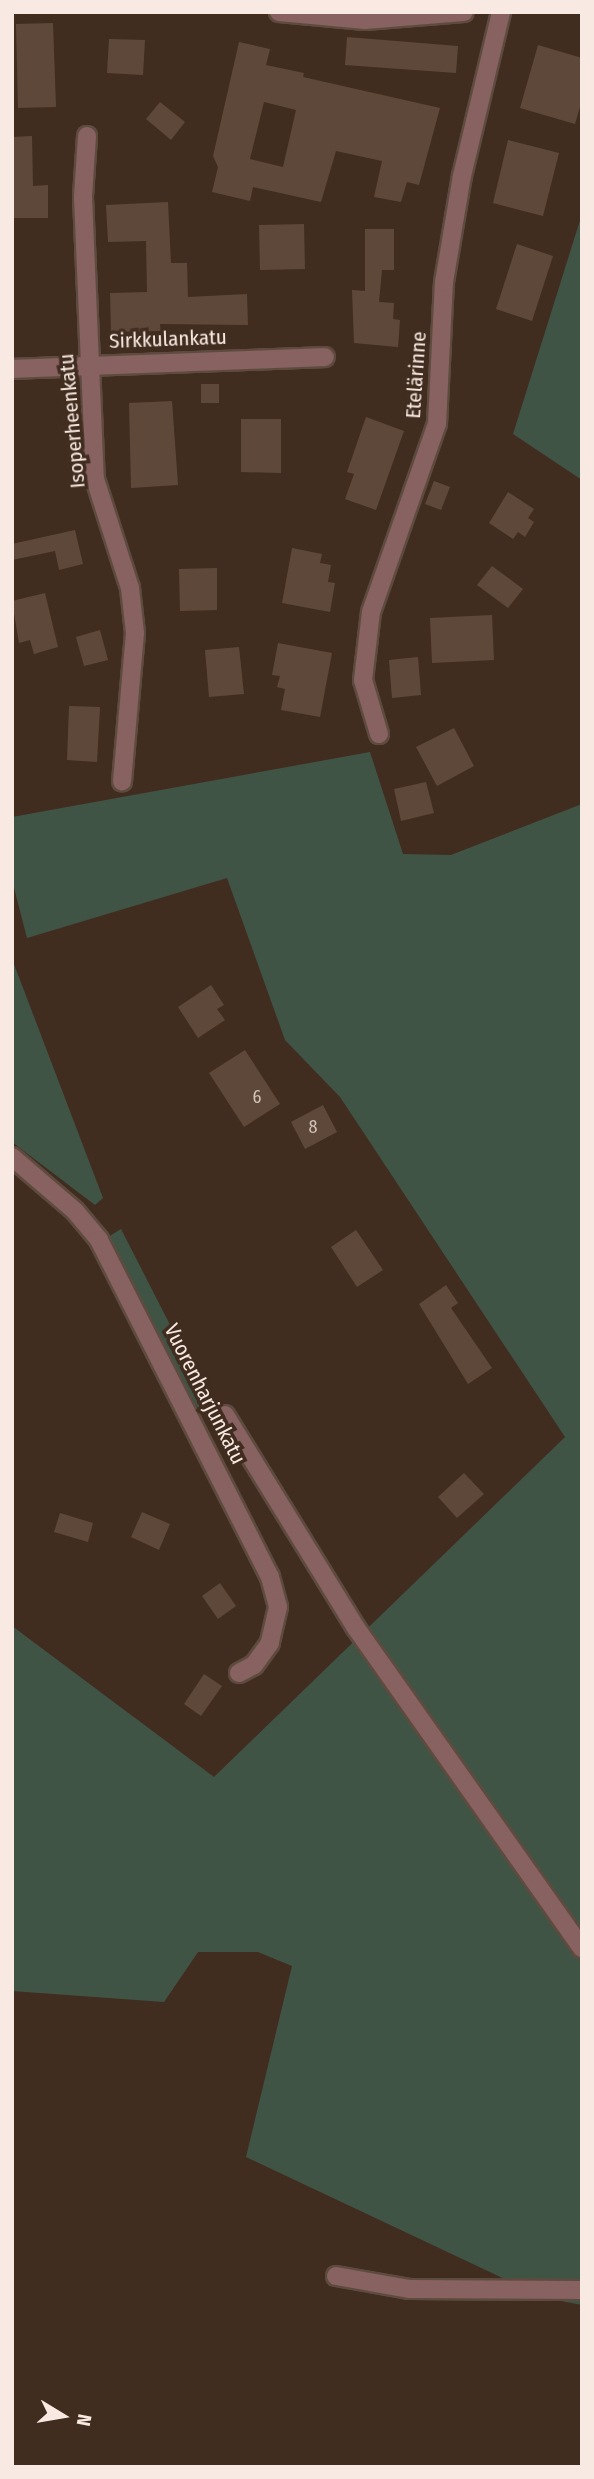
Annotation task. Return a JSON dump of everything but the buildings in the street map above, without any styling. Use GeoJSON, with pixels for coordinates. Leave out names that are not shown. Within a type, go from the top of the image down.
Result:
{"type":"FeatureCollection","features":[{"type":"Feature","properties":{"kind":"street"},"geometry":{"type":"LineString","coordinates":[[279,12],[365,20],[464,12]]}},
{"type":"Feature","properties":{"kind":"street","name":"Etelärinne"},"geometry":{"type":"LineString","coordinates":[[379,734],[363,680],[371,612],[437,424],[444,282],[462,176],[501,12]]}},
{"type":"Feature","properties":{"kind":"street","name":"Isoperheenkatu"},"geometry":{"type":"LineString","coordinates":[[87,136],[83,197],[95,479],[130,587],[135,633],[122,781]]}},
{"type":"Feature","properties":{"kind":"street","name":"Sirkkulankatu"},"geometry":{"type":"LineString","coordinates":[[12,369],[325,356]]}},
{"type":"Feature","properties":{"kind":"street","name":"Vuorenharjunkatu"},"geometry":{"type":"LineString","coordinates":[[12,1157],[75,1211],[99,1240],[270,1577],[278,1607],[271,1643],[254,1665],[239,1674]]}},
{"type":"Feature","properties":{"kind":"street"},"geometry":{"type":"LineString","coordinates":[[225,1415],[356,1628],[582,1948]]}},
{"type":"Feature","properties":{"kind":"street"},"geometry":{"type":"LineString","coordinates":[[336,2276],[410,2289],[582,2290]]}},
{"type":"Feature","properties":{"kind":"green space"},"geometry":{"type":"Polygon","coordinates":[[[582,214],[582,480],[513,434],[582,214]]]}},
{"type":"Feature","properties":{"kind":"green space"},"geometry":{"type":"Polygon","coordinates":[[[370,752],[403,854],[451,855],[582,804],[582,2305],[545,2298],[246,2157],[292,1966],[258,1952],[198,1952],[164,2002],[12,1991],[12,1626],[214,1777],[565,1437],[340,1097],[285,1040],[227,878],[27,938],[12,880],[12,817],[370,752]]]}},
{"type":"Feature","properties":{"kind":"green space"},"geometry":{"type":"Polygon","coordinates":[[[12,959],[103,1198],[95,1205],[12,1142],[12,959]]]}},
{"type":"Feature","properties":{"kind":"green space"},"geometry":{"type":"Polygon","coordinates":[[[121,1229],[215,1415],[197,1407],[110,1251],[108,1237],[121,1229]]]}}]}
